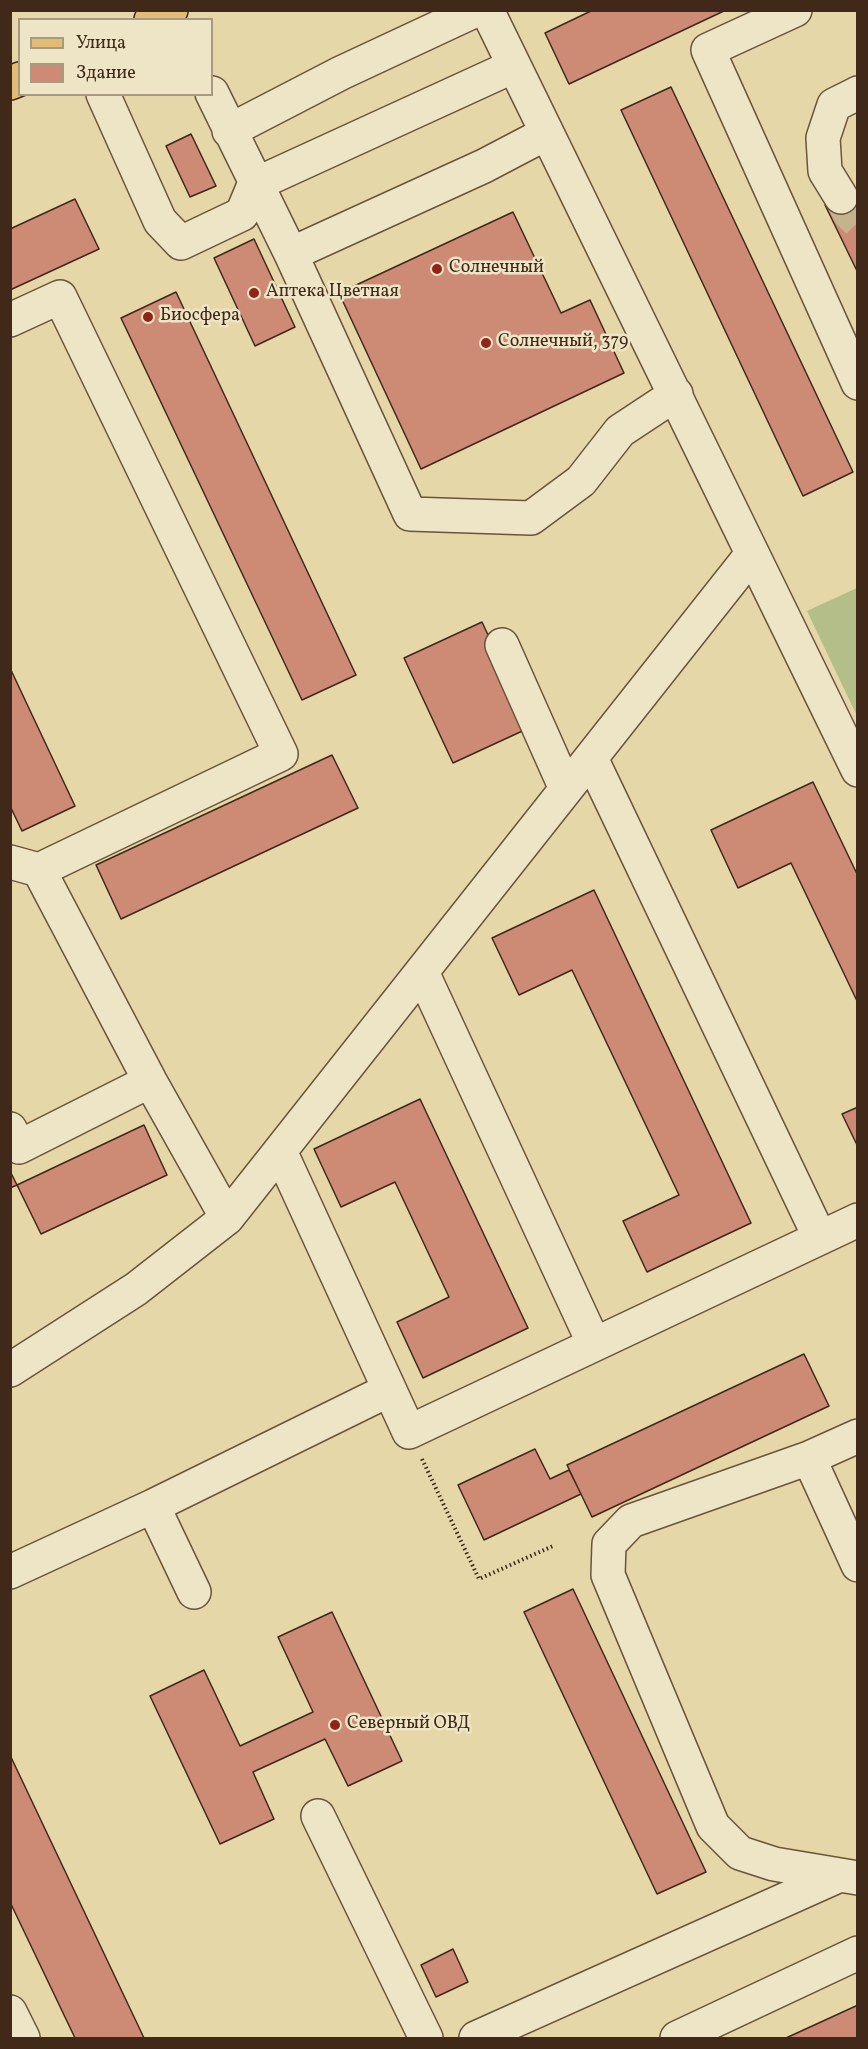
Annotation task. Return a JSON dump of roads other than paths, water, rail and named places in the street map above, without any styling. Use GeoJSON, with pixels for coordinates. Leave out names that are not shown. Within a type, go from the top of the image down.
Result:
{"type":"FeatureCollection","features":[{"type":"Feature","properties":{"kind":"main road"},"geometry":{"type":"LineString","coordinates":[[155,18],[172,10]]}},
{"type":"Feature","properties":{"kind":"street"},"geometry":{"type":"LineString","coordinates":[[229,131],[341,73],[476,10]]}},
{"type":"Feature","properties":{"kind":"street"},"geometry":{"type":"LineString","coordinates":[[487,10],[858,770]]}},
{"type":"Feature","properties":{"kind":"street"},"geometry":{"type":"LineString","coordinates":[[795,10],[708,50],[858,383]]}},
{"type":"Feature","properties":{"kind":"street"},"geometry":{"type":"LineString","coordinates":[[104,96],[160,221],[181,243],[242,214],[254,185],[514,66]]}},
{"type":"Feature","properties":{"kind":"street"},"geometry":{"type":"LineString","coordinates":[[842,197],[825,171],[823,138],[834,105],[858,93]]}},
{"type":"Feature","properties":{"kind":"street"},"geometry":{"type":"LineString","coordinates":[[213,95],[254,185],[291,254],[410,514],[531,518],[581,481],[620,431],[676,394]]}},
{"type":"Feature","properties":{"kind":"street"},"geometry":{"type":"LineString","coordinates":[[291,254],[484,166],[548,133]]}},
{"type":"Feature","properties":{"kind":"street"},"geometry":{"type":"LineString","coordinates":[[10,320],[60,297],[281,754],[25,866],[227,1218]]}},
{"type":"Feature","properties":{"kind":"street"},"geometry":{"type":"LineString","coordinates":[[10,1370],[136,1289],[227,1218],[752,554]]}},
{"type":"Feature","properties":{"kind":"street"},"geometry":{"type":"LineString","coordinates":[[502,645],[566,789]]}},
{"type":"Feature","properties":{"kind":"street"},"geometry":{"type":"LineString","coordinates":[[591,758],[820,1238]]}},
{"type":"Feature","properties":{"kind":"street"},"geometry":{"type":"LineString","coordinates":[[422,972],[594,1344]]}},
{"type":"Feature","properties":{"kind":"street"},"geometry":{"type":"LineString","coordinates":[[10,1130],[19,1147],[150,1081]]}},
{"type":"Feature","properties":{"kind":"street"},"geometry":{"type":"LineString","coordinates":[[280,1151],[409,1432],[858,1220]]}},
{"type":"Feature","properties":{"kind":"street"},"geometry":{"type":"LineString","coordinates":[[10,1572],[153,1506],[389,1390]]}},
{"type":"Feature","properties":{"kind":"street"},"geometry":{"type":"LineString","coordinates":[[849,1877],[774,1864],[740,1854],[713,1826],[608,1575],[609,1544],[631,1521],[809,1458],[858,1436]]}},
{"type":"Feature","properties":{"kind":"street"},"geometry":{"type":"LineString","coordinates":[[809,1458],[858,1565]]}},
{"type":"Feature","properties":{"kind":"street"},"geometry":{"type":"LineString","coordinates":[[153,1506],[195,1592]]}},
{"type":"Feature","properties":{"kind":"street"},"geometry":{"type":"LineString","coordinates":[[318,1816],[426,2038]]}},
{"type":"Feature","properties":{"kind":"street"},"geometry":{"type":"LineString","coordinates":[[476,2038],[849,1877]]}},
{"type":"Feature","properties":{"kind":"street"},"geometry":{"type":"LineString","coordinates":[[677,2038],[858,1953]]}},
{"type":"Feature","properties":{"kind":"street"},"geometry":{"type":"LineString","coordinates":[[10,2012],[23,2038]]}},
{"type":"Feature","properties":{"kind":"tunnel"},"geometry":{"type":"LineString","coordinates":[[841,197],[849,213],[858,222]]}},
{"type":"Feature","properties":{"kind":"place","name":"Солнечный"},"geometry":{"type":"Point","coordinates":[437,269]}},
{"type":"Feature","properties":{"kind":"place","name":"Аптека Цветная"},"geometry":{"type":"Point","coordinates":[254,293]}},
{"type":"Feature","properties":{"kind":"place","name":"Биосфера"},"geometry":{"type":"Point","coordinates":[148,317]}},
{"type":"Feature","properties":{"kind":"place","name":"Солнечный, 379"},"geometry":{"type":"Point","coordinates":[486,343]}},
{"type":"Feature","properties":{"kind":"place","name":"Северный ОВД"},"geometry":{"type":"Point","coordinates":[335,1725]}}]}
